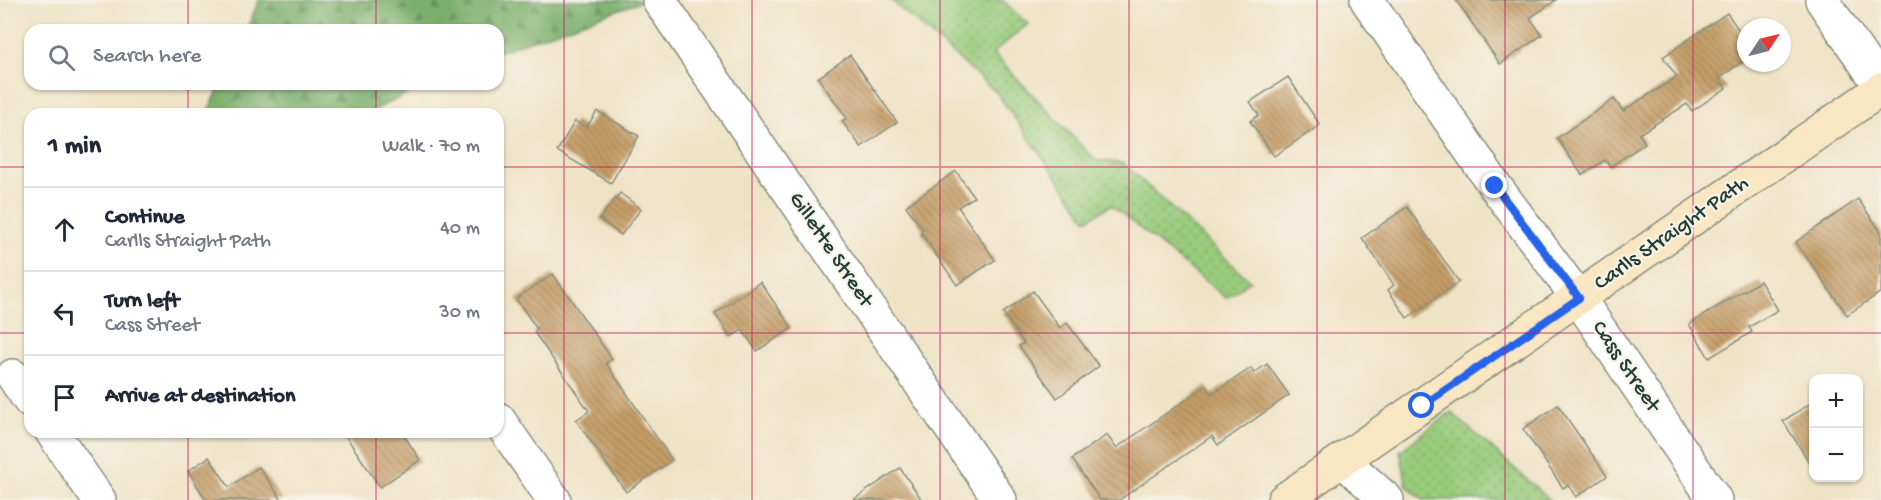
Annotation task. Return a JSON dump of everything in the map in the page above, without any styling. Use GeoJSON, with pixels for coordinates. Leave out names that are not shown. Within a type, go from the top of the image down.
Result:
{"type":"FeatureCollection","features":[{"type":"Feature","properties":{"kind":"street","name":"Gillette Street"},"geometry":{"type":"LineString","coordinates":[[659,0],[1000,500]]}},
{"type":"Feature","properties":{"kind":"street","name":"Cass Street"},"geometry":{"type":"LineString","coordinates":[[1367,0],[1495,186],[1579,298],[1715,500]]}},
{"type":"Feature","properties":{"kind":"street"},"geometry":{"type":"LineString","coordinates":[[1822,0],[1881,88]]}},
{"type":"Feature","properties":{"kind":"street","name":"Carlls Straight Path"},"geometry":{"type":"LineString","coordinates":[[1284,500],[1881,88]]}},
{"type":"Feature","properties":{"kind":"street"},"geometry":{"type":"LineString","coordinates":[[504,428],[554,500]]}},
{"type":"Feature","properties":{"kind":"street"},"geometry":{"type":"LineString","coordinates":[[56,438],[99,500]]}},
{"type":"Feature","properties":{"kind":"street"},"geometry":{"type":"LineString","coordinates":[[1342,460],[1387,500]]}},
{"type":"Feature","properties":{"kind":"green space"},"geometry":{"type":"Polygon","coordinates":[[[259,0],[646,0],[504,50],[504,24],[249,24],[259,0]]]}},
{"type":"Feature","properties":{"kind":"green space"},"geometry":{"type":"Polygon","coordinates":[[[891,0],[1002,0],[1028,24],[993,53],[1095,160],[1123,163],[1250,281],[1226,298],[1111,205],[1087,220],[997,93],[891,0]]]}},
{"type":"Feature","properties":{"kind":"green space"},"geometry":{"type":"Polygon","coordinates":[[[218,90],[416,90],[378,108],[210,108],[218,90]]]}},
{"type":"Feature","properties":{"kind":"green space"},"geometry":{"type":"Polygon","coordinates":[[[1451,412],[1550,500],[1423,500],[1407,486],[1400,451],[1451,412]]]}},
{"type":"Feature","properties":{"kind":"building"},"geometry":{"type":"Polygon","coordinates":[[[1456,0],[1556,0],[1530,18],[1542,35],[1500,64],[1456,0]]]}},
{"type":"Feature","properties":{"kind":"building"},"geometry":{"type":"Polygon","coordinates":[[[1727,13],[1737,27],[1737,65],[1719,78],[1726,88],[1692,111],[1687,104],[1639,134],[1645,143],[1610,167],[1605,160],[1582,175],[1557,138],[1614,99],[1623,111],[1677,77],[1663,57],[1727,13]]]}},
{"type":"Feature","properties":{"kind":"building"},"geometry":{"type":"Polygon","coordinates":[[[850,55],[897,122],[861,147],[842,121],[847,118],[818,78],[850,55]]]}},
{"type":"Feature","properties":{"kind":"building"},"geometry":{"type":"Polygon","coordinates":[[[1288,77],[1320,125],[1274,156],[1250,121],[1259,115],[1250,102],[1288,77]]]}},
{"type":"Feature","properties":{"kind":"building"},"geometry":{"type":"Polygon","coordinates":[[[597,111],[639,136],[611,183],[557,151],[575,121],[586,128],[597,111]]]}},
{"type":"Feature","properties":{"kind":"building"},"geometry":{"type":"Polygon","coordinates":[[[956,171],[974,197],[958,207],[995,260],[957,285],[921,233],[923,230],[906,206],[956,171]]]}},
{"type":"Feature","properties":{"kind":"building"},"geometry":{"type":"Polygon","coordinates":[[[620,193],[641,209],[621,235],[599,219],[620,193]]]}},
{"type":"Feature","properties":{"kind":"building"},"geometry":{"type":"Polygon","coordinates":[[[1858,199],[1881,232],[1881,292],[1847,315],[1796,242],[1858,199]]]}},
{"type":"Feature","properties":{"kind":"building"},"geometry":{"type":"Polygon","coordinates":[[[1407,207],[1459,282],[1407,318],[1388,290],[1394,285],[1362,238],[1407,207]]]}},
{"type":"Feature","properties":{"kind":"building"},"geometry":{"type":"Polygon","coordinates":[[[553,274],[612,359],[606,363],[672,460],[626,492],[576,420],[589,411],[534,332],[537,329],[516,299],[553,274]]]}},
{"type":"Feature","properties":{"kind":"building"},"geometry":{"type":"Polygon","coordinates":[[[1760,281],[1778,310],[1749,327],[1752,332],[1709,358],[1689,324],[1760,281]]]}},
{"type":"Feature","properties":{"kind":"building"},"geometry":{"type":"Polygon","coordinates":[[[760,282],[792,328],[757,351],[742,330],[731,337],[715,314],[760,282]]]}},
{"type":"Feature","properties":{"kind":"building"},"geometry":{"type":"Polygon","coordinates":[[[1033,291],[1060,328],[1067,323],[1099,366],[1057,398],[1019,346],[1024,343],[1003,313],[1033,291]]]}},
{"type":"Feature","properties":{"kind":"building"},"geometry":{"type":"Polygon","coordinates":[[[1267,364],[1289,395],[1218,445],[1212,436],[1119,500],[1100,500],[1072,459],[1107,435],[1116,448],[1206,386],[1212,394],[1251,368],[1254,373],[1267,364]]]}},
{"type":"Feature","properties":{"kind":"building"},"geometry":{"type":"Polygon","coordinates":[[[1809,404],[1809,462],[1783,421],[1809,404]]]}},
{"type":"Feature","properties":{"kind":"building"},"geometry":{"type":"Polygon","coordinates":[[[1558,405],[1607,476],[1576,497],[1568,485],[1563,488],[1523,429],[1558,405]]]}},
{"type":"Feature","properties":{"kind":"building"},"geometry":{"type":"Polygon","coordinates":[[[347,438],[406,438],[420,460],[380,487],[347,438]]]}},
{"type":"Feature","properties":{"kind":"building"},"geometry":{"type":"Polygon","coordinates":[[[209,457],[229,487],[259,467],[282,500],[206,500],[188,471],[209,457]]]}},
{"type":"Feature","properties":{"kind":"building"},"geometry":{"type":"Polygon","coordinates":[[[900,468],[922,500],[853,500],[900,468]]]}},
{"type":"Feature","properties":{"kind":"route"},"geometry":{"type":"LineString","coordinates":[[1422,406],[1579,298],[1495,186]]}}]}
